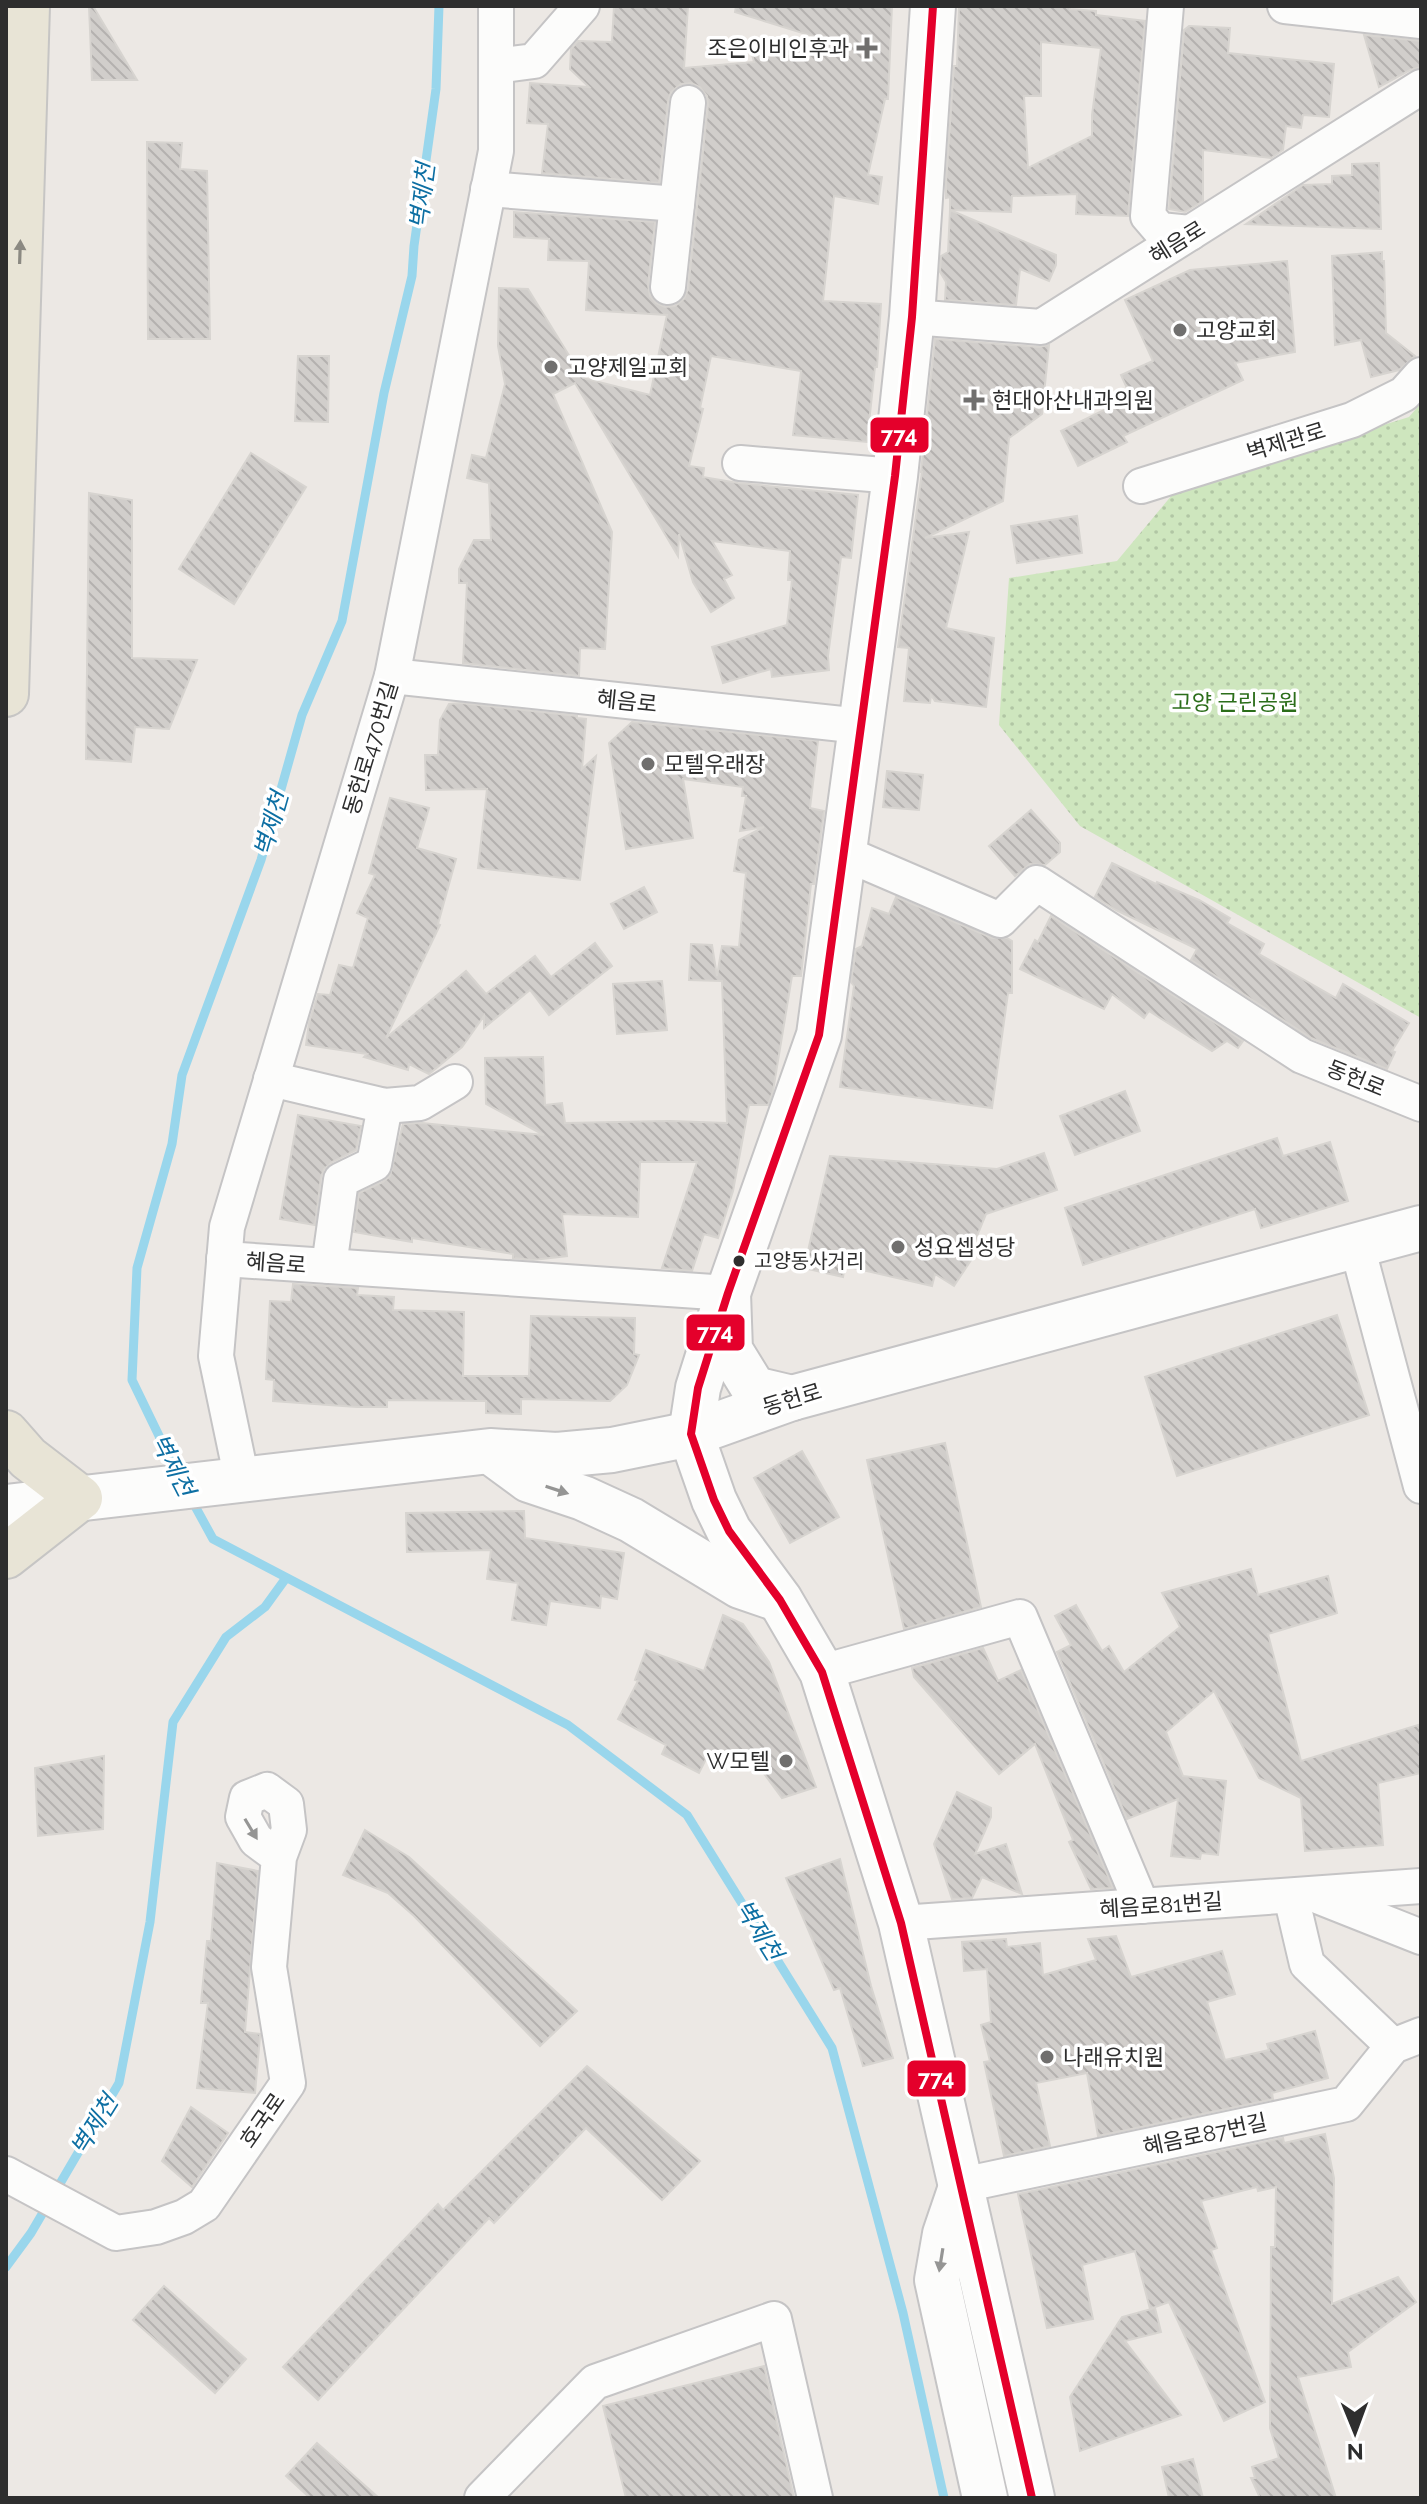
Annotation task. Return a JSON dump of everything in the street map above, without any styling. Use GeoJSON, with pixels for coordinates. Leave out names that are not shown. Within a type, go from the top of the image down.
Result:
{"type":"FeatureCollection","features":[{"type":"Feature","properties":{"kind":"main road"},"geometry":{"type":"LineString","coordinates":[[6,694],[27,6]]}},
{"type":"Feature","properties":{"kind":"main road"},"geometry":{"type":"LineString","coordinates":[[933,6],[912,317],[895,476],[819,1035],[728,1293],[698,1388],[691,1434],[714,1500],[729,1531],[780,1600],[822,1672],[901,1923],[1032,2498]]}},
{"type":"Feature","properties":{"kind":"main road","name":"동헌로"},"geometry":{"type":"LineString","coordinates":[[80,1498],[490,1451],[557,1455],[612,1450],[691,1434],[792,1398],[1421,1228]]}},
{"type":"Feature","properties":{"kind":"main road"},"geometry":{"type":"LineString","coordinates":[[728,1293],[730,1350],[754,1389],[792,1398]]}},
{"type":"Feature","properties":{"kind":"main road"},"geometry":{"type":"LineString","coordinates":[[6,1433],[28,1458],[80,1498]]}},
{"type":"Feature","properties":{"kind":"main road"},"geometry":{"type":"LineString","coordinates":[[490,1451],[529,1480],[583,1498],[631,1520],[740,1586],[780,1600]]}},
{"type":"Feature","properties":{"kind":"main road"},"geometry":{"type":"LineString","coordinates":[[6,1507],[80,1498]]}},
{"type":"Feature","properties":{"kind":"main road"},"geometry":{"type":"LineString","coordinates":[[6,1556],[80,1498]]}},
{"type":"Feature","properties":{"kind":"main road"},"geometry":{"type":"LineString","coordinates":[[962,2185],[945,2234],[937,2280],[985,2498]]}},
{"type":"Feature","properties":{"kind":"street","name":"동헌로470번길"},"geometry":{"type":"LineString","coordinates":[[229,1481],[216,1356],[227,1227],[392,676],[496,151],[496,6]]}},
{"type":"Feature","properties":{"kind":"street"},"geometry":{"type":"LineString","coordinates":[[496,66],[534,61],[582,6]]}},
{"type":"Feature","properties":{"kind":"street"},"geometry":{"type":"LineString","coordinates":[[1166,6],[1148,216],[1160,230],[1190,233]]}},
{"type":"Feature","properties":{"kind":"street"},"geometry":{"type":"LineString","coordinates":[[1285,6],[1421,21]]}},
{"type":"Feature","properties":{"kind":"street","name":"혜음로"},"geometry":{"type":"LineString","coordinates":[[912,317],[1041,327],[1421,87]]}},
{"type":"Feature","properties":{"kind":"street"},"geometry":{"type":"LineString","coordinates":[[668,287],[688,103]]}},
{"type":"Feature","properties":{"kind":"street"},"geometry":{"type":"LineString","coordinates":[[488,189],[677,204]]}},
{"type":"Feature","properties":{"kind":"street","name":"벽제관로"},"geometry":{"type":"LineString","coordinates":[[1141,486],[1352,420],[1404,394],[1421,375]]}},
{"type":"Feature","properties":{"kind":"street"},"geometry":{"type":"LineString","coordinates":[[740,463],[895,476]]}},
{"type":"Feature","properties":{"kind":"street","name":"혜음로"},"geometry":{"type":"LineString","coordinates":[[392,676],[861,726]]}},
{"type":"Feature","properties":{"kind":"street","name":"동헌로"},"geometry":{"type":"LineString","coordinates":[[844,853],[1000,920],[1037,883],[1302,1056],[1421,1104]]}},
{"type":"Feature","properties":{"kind":"street"},"geometry":{"type":"LineString","coordinates":[[271,1079],[385,1106],[420,1103],[455,1082]]}},
{"type":"Feature","properties":{"kind":"street","name":"혜음로"},"geometry":{"type":"LineString","coordinates":[[329,1266],[341,1180],[374,1164],[385,1106]]}},
{"type":"Feature","properties":{"kind":"street"},"geometry":{"type":"LineString","coordinates":[[1357,1246],[1421,1486]]}},
{"type":"Feature","properties":{"kind":"street","name":"혜음로"},"geometry":{"type":"LineString","coordinates":[[224,1259],[728,1293]]}},
{"type":"Feature","properties":{"kind":"street"},"geometry":{"type":"LineString","coordinates":[[822,1672],[1020,1617],[1142,1906]]}},
{"type":"Feature","properties":{"kind":"street","name":"호국로"},"geometry":{"type":"LineString","coordinates":[[18,2179],[116,2233],[156,2227],[184,2217],[204,2205],[288,2083],[269,1967],[279,1857]]}},
{"type":"Feature","properties":{"kind":"street","name":"혜음로81번길"},"geometry":{"type":"LineString","coordinates":[[901,1923],[1421,1886]]}},
{"type":"Feature","properties":{"kind":"street"},"geometry":{"type":"LineString","coordinates":[[1407,2041],[1307,1964],[1302,1895],[1421,1937]]}},
{"type":"Feature","properties":{"kind":"street","name":"혜음로87번길"},"geometry":{"type":"LineString","coordinates":[[962,2185],[1346,2104],[1407,2041]]}},
{"type":"Feature","properties":{"kind":"street"},"geometry":{"type":"LineString","coordinates":[[482,2498],[595,2382],[774,2319],[815,2498]]}},
{"type":"Feature","properties":{"kind":"green space","name":"고양 근린공원"},"geometry":{"type":"Polygon","coordinates":[[[1421,403],[1421,1018],[1080,826],[999,725],[1009,578],[1117,561],[1177,489],[1409,417],[1421,403]]]}},
{"type":"Feature","properties":{"kind":"building"},"geometry":{"type":"Polygon","coordinates":[[[89,6],[93,6],[137,80],[92,80],[89,6]]]}},
{"type":"Feature","properties":{"kind":"building"},"geometry":{"type":"Polygon","coordinates":[[[614,6],[688,6],[684,68],[754,62],[752,54],[822,39],[735,12],[736,6],[892,6],[888,99],[885,99],[868,175],[882,177],[878,204],[834,196],[823,301],[881,304],[867,442],[793,435],[801,371],[711,356],[700,408],[703,409],[689,466],[704,468],[703,477],[858,495],[851,558],[841,557],[828,656],[829,670],[772,677],[771,669],[723,683],[712,647],[787,625],[792,580],[788,580],[790,551],[712,541],[732,575],[724,579],[734,598],[711,612],[693,582],[679,534],[678,556],[575,383],[553,394],[612,532],[605,649],[580,648],[579,676],[463,663],[467,583],[459,583],[459,569],[474,540],[491,540],[489,483],[467,478],[472,455],[486,458],[505,384],[498,346],[499,288],[528,289],[583,378],[650,395],[667,315],[586,310],[589,261],[548,260],[549,239],[514,237],[514,212],[655,222],[648,285],[650,296],[665,307],[675,306],[684,299],[688,289],[708,105],[707,96],[700,87],[691,83],[681,84],[671,92],[659,183],[542,173],[548,124],[527,123],[530,83],[589,87],[570,69],[571,49],[578,41],[612,42],[614,6]]]}},
{"type":"Feature","properties":{"kind":"building"},"geometry":{"type":"Polygon","coordinates":[[[959,6],[1070,6],[1070,9],[1096,11],[1096,15],[1145,21],[1128,216],[1076,214],[1077,194],[1012,196],[1011,212],[950,210],[946,183],[954,66],[957,66],[959,6]],[[1041,42],[1041,96],[1024,96],[1028,168],[1092,136],[1101,48],[1041,42]]]}},
{"type":"Feature","properties":{"kind":"building"},"geometry":{"type":"Polygon","coordinates":[[[1189,26],[1230,28],[1228,53],[1334,64],[1329,117],[1303,115],[1301,128],[1286,126],[1283,150],[1271,158],[1203,150],[1203,201],[1185,212],[1169,209],[1184,30],[1189,26]]]}},
{"type":"Feature","properties":{"kind":"building"},"geometry":{"type":"Polygon","coordinates":[[[1364,35],[1421,41],[1421,67],[1379,87],[1364,35]]]}},
{"type":"Feature","properties":{"kind":"building"},"geometry":{"type":"Polygon","coordinates":[[[147,142],[182,143],[180,169],[207,171],[210,339],[148,339],[147,142]]]}},
{"type":"Feature","properties":{"kind":"building"},"geometry":{"type":"Polygon","coordinates":[[[1379,163],[1381,229],[1246,224],[1303,185],[1332,184],[1332,176],[1352,175],[1352,164],[1379,163]]]}},
{"type":"Feature","properties":{"kind":"building"},"geometry":{"type":"Polygon","coordinates":[[[950,210],[1056,255],[1056,265],[1049,281],[1020,269],[1016,305],[945,300],[946,282],[940,272],[941,256],[948,252],[950,210]]]}},
{"type":"Feature","properties":{"kind":"building"},"geometry":{"type":"Polygon","coordinates":[[[1382,252],[1386,333],[1415,356],[1399,370],[1371,377],[1361,340],[1335,345],[1332,256],[1382,252]]]}},
{"type":"Feature","properties":{"kind":"building"},"geometry":{"type":"Polygon","coordinates":[[[1287,261],[1295,352],[1235,363],[1243,380],[1123,436],[1127,442],[1078,466],[1061,431],[1131,397],[1121,375],[1153,361],[1125,300],[1190,270],[1287,261]]]}},
{"type":"Feature","properties":{"kind":"building"},"geometry":{"type":"Polygon","coordinates":[[[935,339],[1039,347],[1049,345],[1042,414],[1009,438],[1003,501],[925,538],[969,532],[946,628],[994,638],[986,707],[935,701],[931,695],[930,703],[904,701],[909,648],[898,647],[922,472],[935,339]]]}},
{"type":"Feature","properties":{"kind":"building"},"geometry":{"type":"Polygon","coordinates":[[[298,356],[329,356],[328,422],[295,421],[298,356]]]}},
{"type":"Feature","properties":{"kind":"building"},"geometry":{"type":"Polygon","coordinates":[[[251,453],[306,487],[234,604],[179,569],[251,453]]]}},
{"type":"Feature","properties":{"kind":"building"},"geometry":{"type":"Polygon","coordinates":[[[89,493],[132,500],[132,658],[197,660],[169,729],[135,727],[131,762],[86,759],[89,493]]]}},
{"type":"Feature","properties":{"kind":"building"},"geometry":{"type":"Polygon","coordinates":[[[1077,516],[1082,553],[1017,563],[1011,526],[1077,516]]]}},
{"type":"Feature","properties":{"kind":"building"},"geometry":{"type":"Polygon","coordinates":[[[449,704],[586,719],[582,769],[596,756],[580,880],[478,868],[487,789],[426,790],[425,755],[438,755],[440,720],[449,704]]]}},
{"type":"Feature","properties":{"kind":"building"},"geometry":{"type":"Polygon","coordinates":[[[632,722],[818,741],[810,808],[824,811],[814,884],[811,884],[801,976],[792,976],[768,1105],[749,1105],[733,1191],[718,1238],[704,1234],[692,1271],[662,1268],[697,1162],[640,1162],[638,1217],[562,1214],[567,1256],[533,1260],[513,1258],[513,1254],[354,1232],[359,1193],[390,1176],[403,1124],[422,1123],[544,1135],[486,1104],[485,1058],[543,1057],[545,1105],[562,1103],[565,1123],[727,1123],[722,981],[689,980],[691,944],[712,945],[717,976],[722,946],[739,947],[746,873],[734,871],[739,840],[764,827],[740,831],[746,796],[742,796],[743,787],[683,779],[693,838],[626,849],[609,743],[632,722]]]}},
{"type":"Feature","properties":{"kind":"building"},"geometry":{"type":"Polygon","coordinates":[[[887,771],[923,775],[919,810],[883,807],[887,771]]]}},
{"type":"Feature","properties":{"kind":"building"},"geometry":{"type":"Polygon","coordinates":[[[390,798],[429,808],[417,848],[456,859],[440,925],[386,1038],[466,971],[486,994],[535,956],[551,977],[595,943],[612,966],[549,1015],[530,990],[484,1028],[484,1016],[462,1047],[429,1074],[409,1064],[408,1070],[364,1057],[367,1054],[306,1045],[318,994],[330,995],[339,965],[353,968],[368,918],[357,913],[375,875],[369,873],[390,798]]]}},
{"type":"Feature","properties":{"kind":"building"},"geometry":{"type":"Polygon","coordinates":[[[1031,810],[1060,843],[1060,852],[1045,865],[1030,864],[1015,876],[989,846],[1031,810]]]}},
{"type":"Feature","properties":{"kind":"building"},"geometry":{"type":"Polygon","coordinates":[[[1112,863],[1199,900],[1230,918],[1227,923],[1264,944],[1259,954],[1336,998],[1343,984],[1409,1023],[1392,1051],[1395,1052],[1387,1069],[1311,1038],[1191,960],[1197,949],[1095,897],[1112,863]]]}},
{"type":"Feature","properties":{"kind":"building"},"geometry":{"type":"Polygon","coordinates":[[[644,887],[657,912],[624,929],[611,904],[644,887]]]}},
{"type":"Feature","properties":{"kind":"building"},"geometry":{"type":"Polygon","coordinates":[[[896,897],[992,938],[1012,941],[1012,993],[1008,993],[992,1108],[840,1087],[856,949],[862,946],[872,908],[889,914],[896,897]]]}},
{"type":"Feature","properties":{"kind":"building"},"geometry":{"type":"Polygon","coordinates":[[[1051,916],[1243,1041],[1238,1048],[1227,1041],[1212,1051],[1149,1011],[1144,1018],[1112,994],[1104,1009],[1020,969],[1051,916]]]}},
{"type":"Feature","properties":{"kind":"building"},"geometry":{"type":"Polygon","coordinates":[[[662,981],[667,1030],[617,1034],[613,984],[662,981]]]}},
{"type":"Feature","properties":{"kind":"building"},"geometry":{"type":"Polygon","coordinates":[[[1125,1091],[1140,1131],[1075,1155],[1060,1116],[1125,1091]]]}},
{"type":"Feature","properties":{"kind":"building"},"geometry":{"type":"Polygon","coordinates":[[[298,1115],[361,1126],[356,1150],[324,1169],[315,1225],[280,1219],[298,1115]]]}},
{"type":"Feature","properties":{"kind":"building"},"geometry":{"type":"Polygon","coordinates":[[[1277,1138],[1283,1156],[1330,1142],[1348,1201],[1261,1228],[1255,1209],[1083,1265],[1065,1208],[1277,1138]]]}},
{"type":"Feature","properties":{"kind":"building"},"geometry":{"type":"Polygon","coordinates":[[[1044,1153],[1057,1190],[986,1214],[972,1248],[977,1251],[954,1286],[935,1274],[932,1286],[845,1266],[843,1277],[804,1268],[830,1156],[997,1169],[1044,1153]]]}},
{"type":"Feature","properties":{"kind":"building"},"geometry":{"type":"Polygon","coordinates":[[[293,1284],[358,1288],[357,1295],[394,1297],[393,1310],[464,1312],[463,1376],[529,1376],[531,1316],[635,1318],[634,1354],[639,1355],[627,1385],[610,1401],[521,1399],[521,1414],[486,1413],[486,1401],[387,1400],[387,1407],[357,1407],[273,1401],[274,1380],[266,1379],[270,1301],[291,1302],[293,1284]]]}},
{"type":"Feature","properties":{"kind":"building"},"geometry":{"type":"Polygon","coordinates":[[[1337,1315],[1369,1415],[1177,1476],[1145,1377],[1337,1315]]]}},
{"type":"Feature","properties":{"kind":"building"},"geometry":{"type":"Polygon","coordinates":[[[945,1443],[981,1607],[904,1629],[867,1460],[945,1443]]]}},
{"type":"Feature","properties":{"kind":"building"},"geometry":{"type":"Polygon","coordinates":[[[802,1451],[839,1517],[790,1543],[754,1478],[802,1451]]]}},
{"type":"Feature","properties":{"kind":"building"},"geometry":{"type":"Polygon","coordinates":[[[524,1511],[525,1538],[624,1553],[617,1599],[601,1596],[600,1608],[550,1601],[546,1625],[512,1620],[518,1583],[487,1579],[491,1550],[407,1552],[406,1513],[524,1511]]]}},
{"type":"Feature","properties":{"kind":"building"},"geometry":{"type":"Polygon","coordinates":[[[1251,1569],[1258,1595],[1328,1576],[1337,1613],[1268,1634],[1301,1761],[1421,1724],[1421,1773],[1378,1783],[1383,1845],[1305,1851],[1301,1798],[1259,1778],[1214,1691],[1166,1732],[1183,1776],[1226,1781],[1218,1855],[1201,1853],[1200,1859],[1171,1856],[1178,1799],[1127,1819],[1057,1652],[1071,1645],[1055,1616],[1076,1605],[1102,1651],[1109,1646],[1124,1672],[1180,1627],[1162,1593],[1251,1569]]]}},
{"type":"Feature","properties":{"kind":"building"},"geometry":{"type":"Polygon","coordinates":[[[723,1615],[743,1624],[769,1662],[816,1787],[782,1798],[748,1752],[708,1755],[699,1773],[662,1754],[666,1745],[618,1719],[638,1681],[635,1680],[646,1650],[704,1671],[723,1615]]]}},
{"type":"Feature","properties":{"kind":"building"},"geometry":{"type":"Polygon","coordinates":[[[983,1648],[998,1681],[1021,1670],[1113,1888],[1091,1889],[1069,1842],[1073,1840],[1035,1744],[999,1774],[914,1677],[912,1668],[983,1648]]]}},
{"type":"Feature","properties":{"kind":"building"},"geometry":{"type":"Polygon","coordinates":[[[104,1756],[103,1829],[38,1836],[35,1768],[104,1756]]]}},
{"type":"Feature","properties":{"kind":"building"},"geometry":{"type":"Polygon","coordinates":[[[957,1792],[991,1808],[991,1817],[975,1854],[1006,1844],[1022,1894],[982,1877],[972,1898],[952,1899],[934,1844],[957,1792]]]}},
{"type":"Feature","properties":{"kind":"building"},"geometry":{"type":"Polygon","coordinates":[[[365,1830],[409,1857],[577,2011],[540,2046],[388,1893],[343,1875],[365,1830]]]}},
{"type":"Feature","properties":{"kind":"building"},"geometry":{"type":"Polygon","coordinates":[[[840,1859],[871,1986],[893,2058],[863,2066],[840,1988],[834,1990],[786,1878],[840,1859]]]}},
{"type":"Feature","properties":{"kind":"building"},"geometry":{"type":"Polygon","coordinates":[[[217,1863],[258,1871],[245,2032],[260,2034],[255,2093],[197,2088],[208,2003],[201,2003],[207,1941],[211,1941],[217,1863]]]}},
{"type":"Feature","properties":{"kind":"building"},"geometry":{"type":"Polygon","coordinates":[[[1116,1936],[1131,1977],[1222,1951],[1235,1994],[1207,2002],[1225,2060],[1269,2050],[1267,2044],[1315,2031],[1328,2078],[1272,2093],[1273,2099],[1098,2136],[1087,2073],[1036,2083],[1050,2146],[1004,2156],[984,2062],[990,2061],[981,2025],[991,2022],[987,1969],[964,1971],[962,1942],[1006,1939],[1007,1947],[1040,1943],[1043,1975],[1096,1960],[1088,1939],[1116,1936]]]}},
{"type":"Feature","properties":{"kind":"building"},"geometry":{"type":"Polygon","coordinates":[[[587,2066],[700,2161],[662,2200],[586,2128],[494,2223],[489,2218],[318,2400],[283,2367],[438,2204],[443,2210],[587,2066]]]}},
{"type":"Feature","properties":{"kind":"building"},"geometry":{"type":"Polygon","coordinates":[[[191,2107],[228,2133],[192,2187],[162,2161],[191,2107]]]}},
{"type":"Feature","properties":{"kind":"building"},"geometry":{"type":"Polygon","coordinates":[[[1325,2134],[1334,2178],[1332,2304],[1398,2277],[1416,2302],[1348,2352],[1351,2367],[1298,2377],[1336,2498],[1260,2498],[1251,2478],[1255,2478],[1252,2467],[1279,2458],[1270,2428],[1271,2247],[1275,2247],[1276,2187],[1258,2191],[1257,2187],[1201,2201],[1217,2248],[1211,2250],[1265,2402],[1224,2421],[1169,2302],[1150,2309],[1135,2251],[1082,2265],[1093,2319],[1047,2328],[1018,2194],[1283,2138],[1284,2143],[1325,2134]]]}},
{"type":"Feature","properties":{"kind":"building"},"geometry":{"type":"Polygon","coordinates":[[[164,2286],[246,2359],[215,2393],[133,2320],[164,2286]]]}},
{"type":"Feature","properties":{"kind":"building"},"geometry":{"type":"Polygon","coordinates":[[[1155,2308],[1161,2332],[1125,2341],[1181,2415],[1080,2451],[1070,2397],[1122,2317],[1155,2308]]]}},
{"type":"Feature","properties":{"kind":"building"},"geometry":{"type":"Polygon","coordinates":[[[764,2366],[794,2498],[626,2498],[603,2406],[764,2366]]]}},
{"type":"Feature","properties":{"kind":"building"},"geometry":{"type":"Polygon","coordinates":[[[317,2443],[379,2498],[310,2498],[286,2476],[317,2443]]]}},
{"type":"Feature","properties":{"kind":"building"},"geometry":{"type":"Polygon","coordinates":[[[1193,2459],[1203,2498],[1169,2498],[1162,2467],[1193,2459]]]}},
{"type":"Feature","properties":{"kind":"waterway","name":"벽제천"},"geometry":{"type":"LineString","coordinates":[[177,1473],[132,1380],[137,1268],[172,1144],[182,1075],[261,860],[302,715],[342,621],[384,393],[412,276],[436,89],[439,6]]}},
{"type":"Feature","properties":{"kind":"waterway","name":"벽제천"},"geometry":{"type":"LineString","coordinates":[[190,1497],[213,1539],[568,1725],[687,1815],[832,2048],[903,2313],[944,2498]]}},
{"type":"Feature","properties":{"kind":"waterway","name":"벽제천"},"geometry":{"type":"LineString","coordinates":[[6,2267],[31,2233],[119,2083],[150,1922],[173,1722],[226,1637],[265,1607],[286,1578]]}},
{"type":"Feature","properties":{"kind":"transit line","name":"774"},"geometry":{"type":"LineString","coordinates":[[933,6],[912,317],[895,476],[819,1035],[728,1293],[698,1388],[691,1434],[714,1500],[729,1531],[780,1600],[822,1672],[901,1923],[1032,2498]]}},
{"type":"Feature","properties":{"kind":"place","name":"조은이비인후과"},"geometry":{"type":"Point","coordinates":[867,48]}},
{"type":"Feature","properties":{"kind":"place","name":"고양교회"},"geometry":{"type":"Point","coordinates":[1180,330]}},
{"type":"Feature","properties":{"kind":"place","name":"고양제일교회"},"geometry":{"type":"Point","coordinates":[551,367]}},
{"type":"Feature","properties":{"kind":"place","name":"현대아산내과의원"},"geometry":{"type":"Point","coordinates":[974,400]}},
{"type":"Feature","properties":{"kind":"place","name":"모텔우래장"},"geometry":{"type":"Point","coordinates":[648,764]}},
{"type":"Feature","properties":{"kind":"place","name":"성요셉성당"},"geometry":{"type":"Point","coordinates":[898,1247]}},
{"type":"Feature","properties":{"kind":"place","name":"고양동사거리"},"geometry":{"type":"Point","coordinates":[739,1261]}},
{"type":"Feature","properties":{"kind":"place","name":"W모텔"},"geometry":{"type":"Point","coordinates":[786,1761]}},
{"type":"Feature","properties":{"kind":"place","name":"나래유치원"},"geometry":{"type":"Point","coordinates":[1047,2057]}}]}
